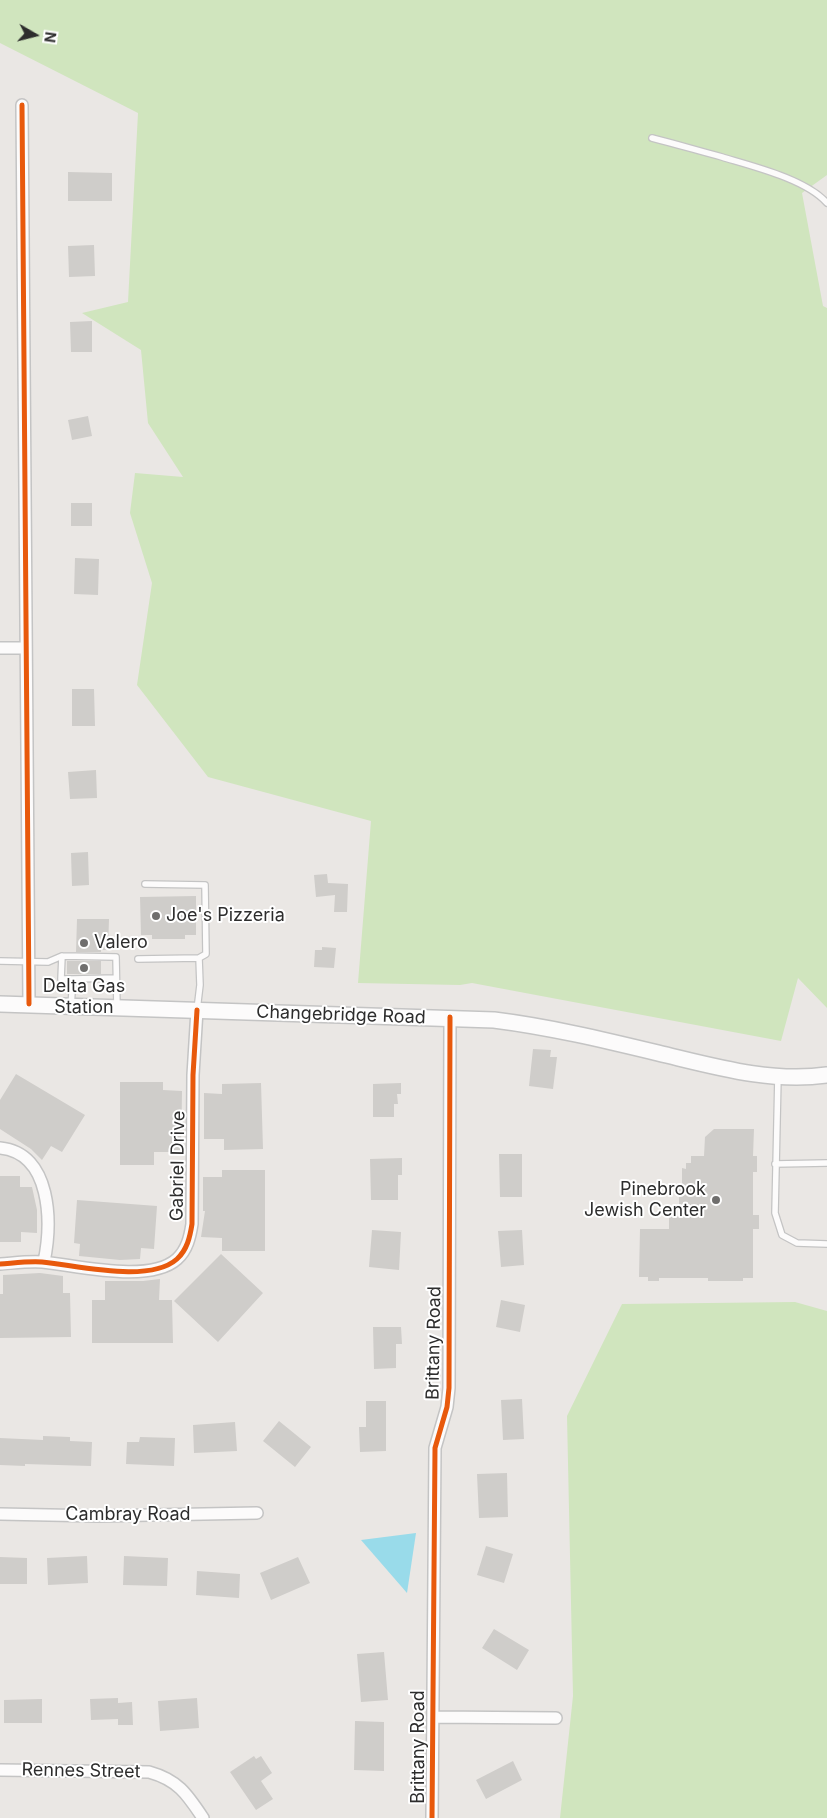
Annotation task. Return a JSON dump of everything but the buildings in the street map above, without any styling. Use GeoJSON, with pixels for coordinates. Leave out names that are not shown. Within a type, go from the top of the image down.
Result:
{"type":"FeatureCollection","features":[{"type":"Feature","properties":{"kind":"main road","name":"Changebridge Road"},"geometry":{"type":"LineString","coordinates":[[0,1004],[450,1017],[494,1020],[540,1026],[697,1063],[764,1075],[827,1076]]}},
{"type":"Feature","properties":{"kind":"street"},"geometry":{"type":"LineString","coordinates":[[22,105],[29,1004]]}},
{"type":"Feature","properties":{"kind":"street"},"geometry":{"type":"LineString","coordinates":[[0,648],[26,648]]}},
{"type":"Feature","properties":{"kind":"street","name":"Gabriel Drive"},"geometry":{"type":"LineString","coordinates":[[0,1264],[44,1262],[111,1271],[140,1270],[171,1264],[184,1251],[192,1224],[193,1075],[198,1010]]}},
{"type":"Feature","properties":{"kind":"street","name":"Brittany Road"},"geometry":{"type":"LineString","coordinates":[[432,1818],[435,1448],[449,1388],[450,1017]]}},
{"type":"Feature","properties":{"kind":"street"},"geometry":{"type":"LineString","coordinates":[[0,1148],[16,1152],[24,1157],[41,1178],[48,1215],[48,1234],[44,1262]]}},
{"type":"Feature","properties":{"kind":"street","name":"Cambray Road"},"geometry":{"type":"LineString","coordinates":[[0,1514],[98,1516],[256,1514]]}},
{"type":"Feature","properties":{"kind":"street"},"geometry":{"type":"LineString","coordinates":[[433,1717],[556,1718]]}},
{"type":"Feature","properties":{"kind":"street","name":"Rennes Street"},"geometry":{"type":"LineString","coordinates":[[0,1770],[149,1772],[162,1776],[182,1789],[203,1818]]}},
{"type":"Feature","properties":{"kind":"lane"},"geometry":{"type":"LineString","coordinates":[[652,138],[770,171],[813,191],[827,203]]}},
{"type":"Feature","properties":{"kind":"lane"},"geometry":{"type":"LineString","coordinates":[[138,959],[199,958],[206,954],[205,885],[145,884]]}},
{"type":"Feature","properties":{"kind":"lane"},"geometry":{"type":"LineString","coordinates":[[62,956],[61,979],[116,978]]}},
{"type":"Feature","properties":{"kind":"lane"},"geometry":{"type":"LineString","coordinates":[[0,961],[48,962],[62,956],[116,956],[117,1007]]}},
{"type":"Feature","properties":{"kind":"lane"},"geometry":{"type":"LineString","coordinates":[[198,1010],[200,985],[199,958]]}},
{"type":"Feature","properties":{"kind":"lane"},"geometry":{"type":"LineString","coordinates":[[70,1006],[73,979]]}},
{"type":"Feature","properties":{"kind":"lane"},"geometry":{"type":"LineString","coordinates":[[778,1076],[775,1213],[782,1235],[797,1243],[827,1244]]}},
{"type":"Feature","properties":{"kind":"lane"},"geometry":{"type":"LineString","coordinates":[[775,1164],[827,1163]]}},
{"type":"Feature","properties":{"kind":"green space"},"geometry":{"type":"Polygon","coordinates":[[[0,0],[827,0],[827,175],[802,193],[823,306],[827,308],[827,1008],[798,978],[781,1041],[472,983],[460,985],[358,983],[371,821],[208,777],[137,685],[152,583],[130,513],[135,473],[183,477],[148,423],[141,350],[82,313],[128,302],[138,113],[0,43],[0,0]]]}},
{"type":"Feature","properties":{"kind":"green space"},"geometry":{"type":"Polygon","coordinates":[[[795,1302],[827,1311],[827,1818],[560,1818],[573,1696],[567,1416],[622,1304],[795,1302]]]}},
{"type":"Feature","properties":{"kind":"water"},"geometry":{"type":"Polygon","coordinates":[[[416,1533],[407,1593],[361,1540],[416,1533]]]}},
{"type":"Feature","properties":{"kind":"cycle path"},"geometry":{"type":"LineString","coordinates":[[22,105],[29,1004]]}},
{"type":"Feature","properties":{"kind":"cycle path"},"geometry":{"type":"LineString","coordinates":[[0,1264],[42,1262],[131,1272],[165,1266],[177,1259],[183,1252],[188,1243],[192,1224],[193,1075],[197,1010]]}},
{"type":"Feature","properties":{"kind":"cycle path"},"geometry":{"type":"LineString","coordinates":[[432,1818],[435,1448],[447,1407],[449,1388],[450,1017]]}},
{"type":"Feature","properties":{"kind":"place","name":"Joe's Pizzeria"},"geometry":{"type":"Point","coordinates":[156,916]}},
{"type":"Feature","properties":{"kind":"place","name":"Valero"},"geometry":{"type":"Point","coordinates":[84,943]}},
{"type":"Feature","properties":{"kind":"place","name":"Delta Gas Station"},"geometry":{"type":"Point","coordinates":[84,968]}},
{"type":"Feature","properties":{"kind":"place","name":"Pinebrook Jewish Center"},"geometry":{"type":"Point","coordinates":[716,1200]}}]}
